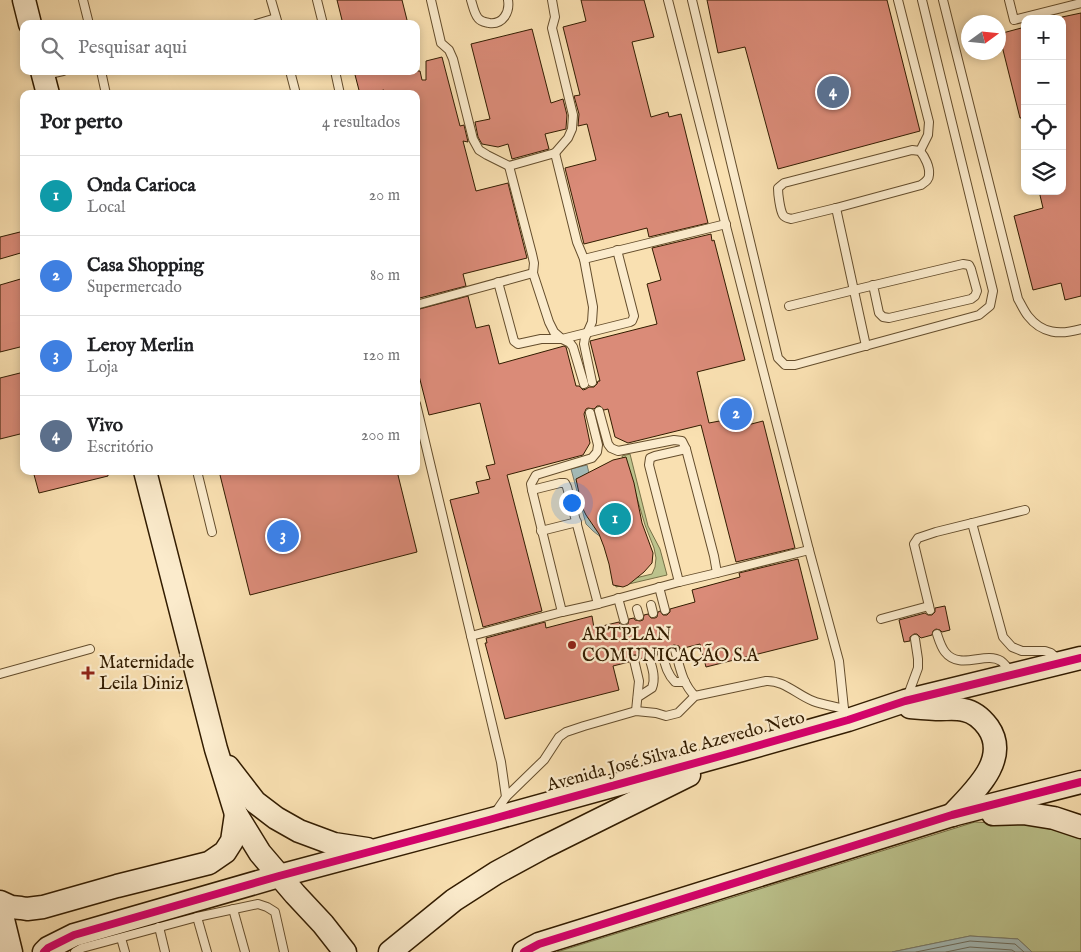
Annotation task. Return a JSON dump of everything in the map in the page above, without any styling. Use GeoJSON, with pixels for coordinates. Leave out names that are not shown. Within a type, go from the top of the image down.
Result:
{"type":"FeatureCollection","features":[{"type":"Feature","properties":{"kind":"street"},"geometry":{"type":"LineString","coordinates":[[24,0],[29,20]]}},
{"type":"Feature","properties":{"kind":"street"},"geometry":{"type":"LineString","coordinates":[[146,475],[216,749],[236,814],[278,876],[323,924],[345,952]]}},
{"type":"Feature","properties":{"kind":"street","name":"Avenida José Silva de Azevedo Neto"},"geometry":{"type":"LineString","coordinates":[[44,952],[48,948],[74,935],[126,931],[278,876],[735,752],[846,714],[900,703],[1071,660]]}},
{"type":"Feature","properties":{"kind":"street"},"geometry":{"type":"LineString","coordinates":[[900,703],[964,710],[976,714],[990,729],[996,750],[994,761],[989,772],[952,815]]}},
{"type":"Feature","properties":{"kind":"street"},"geometry":{"type":"LineString","coordinates":[[216,749],[255,802],[276,818],[299,831],[334,844],[374,851]]}},
{"type":"Feature","properties":{"kind":"street","name":"Avenida José Silva de Azevedo Neto"},"geometry":{"type":"LineString","coordinates":[[390,952],[454,900],[496,873],[542,848],[735,752]]}},
{"type":"Feature","properties":{"kind":"street"},"geometry":{"type":"LineString","coordinates":[[524,952],[539,944],[952,815],[1081,782]]}},
{"type":"Feature","properties":{"kind":"street"},"geometry":{"type":"LineString","coordinates":[[952,815],[1023,813],[1054,818],[1081,827]]}},
{"type":"Feature","properties":{"kind":"street"},"geometry":{"type":"LineString","coordinates":[[0,902],[11,907],[43,908],[117,886],[210,863],[225,852],[232,841],[236,814]]}},
{"type":"Feature","properties":{"kind":"street"},"geometry":{"type":"LineString","coordinates":[[0,908],[11,952]]}},
{"type":"Feature","properties":{"kind":"lane"},"geometry":{"type":"LineString","coordinates":[[83,0],[88,20]]}},
{"type":"Feature","properties":{"kind":"lane"},"geometry":{"type":"LineString","coordinates":[[271,0],[277,20]]}},
{"type":"Feature","properties":{"kind":"lane"},"geometry":{"type":"LineString","coordinates":[[317,0],[322,20]]}},
{"type":"Feature","properties":{"kind":"lane"},"geometry":{"type":"LineString","coordinates":[[430,0],[441,43],[453,59],[473,139],[479,150],[509,166],[555,153],[568,138],[572,129],[573,115],[552,28],[555,16],[552,0]]}},
{"type":"Feature","properties":{"kind":"lane"},"geometry":{"type":"LineString","coordinates":[[471,0],[475,14],[479,19],[483,22],[494,24],[501,21],[506,15],[508,0]]}},
{"type":"Feature","properties":{"kind":"lane"},"geometry":{"type":"LineString","coordinates":[[489,820],[506,797],[544,760],[559,737],[566,732],[584,726],[636,711],[666,716],[678,713],[695,696],[773,680],[811,700],[846,714],[839,661],[668,0]]}},
{"type":"Feature","properties":{"kind":"lane"},"geometry":{"type":"LineString","coordinates":[[692,0],[778,358],[786,365],[795,365],[979,315],[990,306],[993,290],[922,0]]}},
{"type":"Feature","properties":{"kind":"lane"},"geometry":{"type":"LineString","coordinates":[[898,0],[929,122],[928,136],[920,151]]}},
{"type":"Feature","properties":{"kind":"lane"},"geometry":{"type":"LineString","coordinates":[[943,0],[1018,299],[1027,315],[1040,327],[1053,332],[1069,332],[1081,329]]}},
{"type":"Feature","properties":{"kind":"lane"},"geometry":{"type":"LineString","coordinates":[[1009,0],[1014,20],[1081,3]]}},
{"type":"Feature","properties":{"kind":"lane"},"geometry":{"type":"LineString","coordinates":[[102,75],[105,90]]}},
{"type":"Feature","properties":{"kind":"lane"},"geometry":{"type":"LineString","coordinates":[[291,75],[295,90]]}},
{"type":"Feature","properties":{"kind":"lane"},"geometry":{"type":"LineString","coordinates":[[336,75],[339,90]]}},
{"type":"Feature","properties":{"kind":"lane"},"geometry":{"type":"LineString","coordinates":[[912,150],[920,151],[925,157],[930,174],[921,185],[836,208],[791,219],[787,218],[782,214],[778,188],[784,183],[912,150]]}},
{"type":"Feature","properties":{"kind":"lane"},"geometry":{"type":"LineString","coordinates":[[509,166],[532,254],[534,272],[549,322],[554,332],[573,347],[588,383],[584,344],[592,322],[593,307],[584,259],[577,242],[555,153]]}},
{"type":"Feature","properties":{"kind":"lane"},"geometry":{"type":"LineString","coordinates":[[836,208],[866,346]]}},
{"type":"Feature","properties":{"kind":"lane"},"geometry":{"type":"LineString","coordinates":[[584,259],[726,224]]}},
{"type":"Feature","properties":{"kind":"lane"},"geometry":{"type":"LineString","coordinates":[[498,282],[514,341],[518,344],[541,339],[562,339],[632,321],[634,316],[617,250]]}},
{"type":"Feature","properties":{"kind":"lane"},"geometry":{"type":"LineString","coordinates":[[789,306],[873,285],[963,264],[969,265],[972,269],[977,291],[971,299],[889,318],[883,317],[879,313],[873,285]]}},
{"type":"Feature","properties":{"kind":"lane"},"geometry":{"type":"LineString","coordinates":[[420,304],[534,272]]}},
{"type":"Feature","properties":{"kind":"lane"},"geometry":{"type":"LineString","coordinates":[[599,411],[608,444],[611,448],[618,451],[674,440],[682,442],[686,449],[717,573]]}},
{"type":"Feature","properties":{"kind":"lane"},"geometry":{"type":"LineString","coordinates":[[562,612],[541,531],[532,484],[536,475],[592,458],[597,452],[598,445],[590,413]]}},
{"type":"Feature","properties":{"kind":"lane"},"geometry":{"type":"LineString","coordinates":[[420,421],[501,762],[506,797]]}},
{"type":"Feature","properties":{"kind":"lane"},"geometry":{"type":"LineString","coordinates":[[679,582],[649,465],[650,458],[686,449]]}},
{"type":"Feature","properties":{"kind":"lane"},"geometry":{"type":"LineString","coordinates":[[198,475],[212,532]]}},
{"type":"Feature","properties":{"kind":"lane"},"geometry":{"type":"LineString","coordinates":[[532,490],[560,483],[568,487],[598,604]]}},
{"type":"Feature","properties":{"kind":"lane"},"geometry":{"type":"LineString","coordinates":[[881,619],[930,608],[914,544],[918,538],[1025,510]]}},
{"type":"Feature","properties":{"kind":"lane"},"geometry":{"type":"LineString","coordinates":[[541,531],[577,522]]}},
{"type":"Feature","properties":{"kind":"lane"},"geometry":{"type":"LineString","coordinates":[[972,523],[1004,637],[1012,647],[1022,651],[1045,651],[1071,660]]}},
{"type":"Feature","properties":{"kind":"lane"},"geometry":{"type":"LineString","coordinates":[[471,636],[809,550]]}},
{"type":"Feature","properties":{"kind":"lane"},"geometry":{"type":"LineString","coordinates":[[659,588],[665,610]]}},
{"type":"Feature","properties":{"kind":"lane"},"geometry":{"type":"LineString","coordinates":[[618,598],[624,620]]}},
{"type":"Feature","properties":{"kind":"lane"},"geometry":{"type":"LineString","coordinates":[[937,634],[941,646],[948,655],[960,661],[991,658],[999,660],[1006,665],[1012,674]]}},
{"type":"Feature","properties":{"kind":"lane"},"geometry":{"type":"LineString","coordinates":[[900,703],[912,688],[918,668],[915,640]]}},
{"type":"Feature","properties":{"kind":"lane"},"geometry":{"type":"LineString","coordinates":[[0,674],[90,650]]}},
{"type":"Feature","properties":{"kind":"lane"},"geometry":{"type":"LineString","coordinates":[[675,650],[688,689],[695,696]]}},
{"type":"Feature","properties":{"kind":"lane"},"geometry":{"type":"LineString","coordinates":[[662,653],[670,677],[675,682],[685,682]]}},
{"type":"Feature","properties":{"kind":"lane"},"geometry":{"type":"LineString","coordinates":[[638,696],[652,688],[654,682],[654,674],[649,656]]}},
{"type":"Feature","properties":{"kind":"lane"},"geometry":{"type":"LineString","coordinates":[[634,660],[639,681],[636,711]]}},
{"type":"Feature","properties":{"kind":"lane"},"geometry":{"type":"LineString","coordinates":[[75,952],[126,931],[159,927],[258,904],[275,912],[284,952]]}},
{"type":"Feature","properties":{"kind":"lane"},"geometry":{"type":"LineString","coordinates":[[233,909],[245,952]]}},
{"type":"Feature","properties":{"kind":"lane"},"geometry":{"type":"LineString","coordinates":[[197,918],[207,952]]}},
{"type":"Feature","properties":{"kind":"lane"},"geometry":{"type":"LineString","coordinates":[[159,927],[165,952]]}},
{"type":"Feature","properties":{"kind":"lane"},"geometry":{"type":"LineString","coordinates":[[125,952],[126,931]]}},
{"type":"Feature","properties":{"kind":"green space"},"geometry":{"type":"Polygon","coordinates":[[[630,454],[648,526],[660,549],[667,575],[616,587],[615,583],[652,574],[656,558],[627,464],[624,464],[622,456],[630,454]]]}},
{"type":"Feature","properties":{"kind":"green space"},"geometry":{"type":"Polygon","coordinates":[[[975,822],[1029,825],[1081,835],[1081,952],[1032,952],[1018,939],[970,936],[892,952],[557,952],[975,822]]]}},
{"type":"Feature","properties":{"kind":"water"},"geometry":{"type":"Polygon","coordinates":[[[587,465],[606,541],[586,524],[571,469],[587,465]]]}},
{"type":"Feature","properties":{"kind":"water"},"geometry":{"type":"Polygon","coordinates":[[[970,936],[1018,939],[1032,952],[892,952],[970,936]]]}},
{"type":"Feature","properties":{"kind":"building"},"geometry":{"type":"Polygon","coordinates":[[[337,0],[402,0],[407,20],[342,20],[337,0]]]}},
{"type":"Feature","properties":{"kind":"building"},"geometry":{"type":"Polygon","coordinates":[[[581,0],[644,0],[654,37],[632,42],[651,117],[668,112],[669,117],[681,114],[708,223],[649,237],[647,228],[584,244],[565,168],[596,160],[587,124],[578,126],[579,114],[574,96],[580,95],[563,27],[586,21],[581,0]]]}},
{"type":"Feature","properties":{"kind":"building"},"geometry":{"type":"Polygon","coordinates":[[[707,0],[887,0],[920,131],[778,169],[745,47],[718,53],[707,0]]]}},
{"type":"Feature","properties":{"kind":"building"},"geometry":{"type":"Polygon","coordinates":[[[1081,13],[1081,296],[1065,300],[1061,283],[1033,290],[1014,216],[1043,208],[1040,195],[1066,195],[1066,16],[1081,13]]]}},
{"type":"Feature","properties":{"kind":"building"},"geometry":{"type":"Polygon","coordinates":[[[1021,28],[1021,118],[1006,60],[1006,32],[1021,28]]]}},
{"type":"Feature","properties":{"kind":"building"},"geometry":{"type":"Polygon","coordinates":[[[532,29],[551,103],[563,99],[567,115],[566,129],[545,134],[549,149],[512,159],[508,144],[498,147],[482,144],[478,137],[475,122],[490,119],[471,44],[532,29]]]}},
{"type":"Feature","properties":{"kind":"building"},"geometry":{"type":"Polygon","coordinates":[[[442,57],[460,126],[464,125],[468,142],[463,141],[476,191],[508,183],[527,258],[463,274],[466,286],[420,298],[420,90],[359,90],[355,75],[420,75],[420,71],[422,80],[426,80],[426,61],[442,57]]]}},
{"type":"Feature","properties":{"kind":"building"},"geometry":{"type":"Polygon","coordinates":[[[20,232],[20,253],[0,259],[0,237],[20,232]]]}},
{"type":"Feature","properties":{"kind":"building"},"geometry":{"type":"Polygon","coordinates":[[[711,234],[712,241],[714,240],[745,360],[697,372],[709,423],[730,419],[732,429],[763,421],[795,548],[736,562],[701,425],[628,443],[615,437],[608,409],[604,410],[600,406],[594,409],[588,408],[584,414],[590,443],[583,455],[507,475],[542,611],[483,627],[450,500],[479,493],[476,482],[490,479],[486,466],[495,464],[480,403],[429,415],[420,380],[420,309],[468,296],[476,328],[489,325],[499,364],[564,346],[566,347],[576,386],[583,390],[594,387],[600,381],[590,341],[657,324],[647,284],[661,280],[652,248],[711,234]]]}},
{"type":"Feature","properties":{"kind":"building"},"geometry":{"type":"Polygon","coordinates":[[[20,279],[20,347],[0,352],[0,285],[20,279]]]}},
{"type":"Feature","properties":{"kind":"building"},"geometry":{"type":"Polygon","coordinates":[[[20,373],[20,434],[0,439],[0,378],[20,373]]]}},
{"type":"Feature","properties":{"kind":"building"},"geometry":{"type":"Polygon","coordinates":[[[626,457],[634,483],[642,523],[653,553],[652,563],[644,572],[623,587],[613,585],[604,547],[599,534],[582,507],[576,479],[613,460],[626,457]]]}},
{"type":"Feature","properties":{"kind":"building"},"geometry":{"type":"Polygon","coordinates":[[[34,475],[108,475],[108,476],[39,493],[34,475]]]}},
{"type":"Feature","properties":{"kind":"building"},"geometry":{"type":"Polygon","coordinates":[[[220,475],[398,475],[417,552],[250,595],[220,475]]]}},
{"type":"Feature","properties":{"kind":"building"},"geometry":{"type":"Polygon","coordinates":[[[798,559],[818,639],[706,667],[700,644],[680,649],[679,646],[674,645],[671,646],[668,652],[666,649],[661,648],[658,649],[657,655],[648,652],[644,658],[640,659],[636,655],[632,655],[629,658],[629,662],[613,666],[619,690],[505,719],[485,643],[487,643],[486,638],[545,622],[546,628],[592,616],[594,628],[619,622],[625,625],[628,624],[629,619],[634,618],[640,621],[643,620],[644,615],[648,614],[651,618],[655,618],[660,611],[663,615],[667,615],[670,609],[695,602],[692,590],[740,577],[739,573],[798,559]]]}},
{"type":"Feature","properties":{"kind":"building"},"geometry":{"type":"Polygon","coordinates":[[[945,606],[950,630],[942,632],[936,629],[932,635],[921,638],[914,634],[910,637],[910,641],[904,642],[899,620],[925,613],[932,615],[935,612],[935,608],[945,606]]]}},
{"type":"Feature","properties":{"kind":"cycle path"},"geometry":{"type":"LineString","coordinates":[[44,952],[48,948],[74,935],[279,876],[735,752],[848,720],[905,701],[1081,658]]}},
{"type":"Feature","properties":{"kind":"cycle path"},"geometry":{"type":"LineString","coordinates":[[524,952],[539,944],[952,815],[1081,782]]}},
{"type":"Feature","properties":{"kind":"place","name":"Vivo"},"geometry":{"type":"Point","coordinates":[833,92]}},
{"type":"Feature","properties":{"kind":"place","name":"Casa Shopping"},"geometry":{"type":"Point","coordinates":[736,414]}},
{"type":"Feature","properties":{"kind":"place","name":"Onda Carioca"},"geometry":{"type":"Point","coordinates":[615,519]}},
{"type":"Feature","properties":{"kind":"place","name":"Leroy Merlin"},"geometry":{"type":"Point","coordinates":[283,536]}},
{"type":"Feature","properties":{"kind":"place","name":"ARTPLAN COMUNICAÇÃO S.A"},"geometry":{"type":"Point","coordinates":[572,645]}},
{"type":"Feature","properties":{"kind":"place","name":"Maternidade Leila Diniz"},"geometry":{"type":"Point","coordinates":[88,673]}}]}
